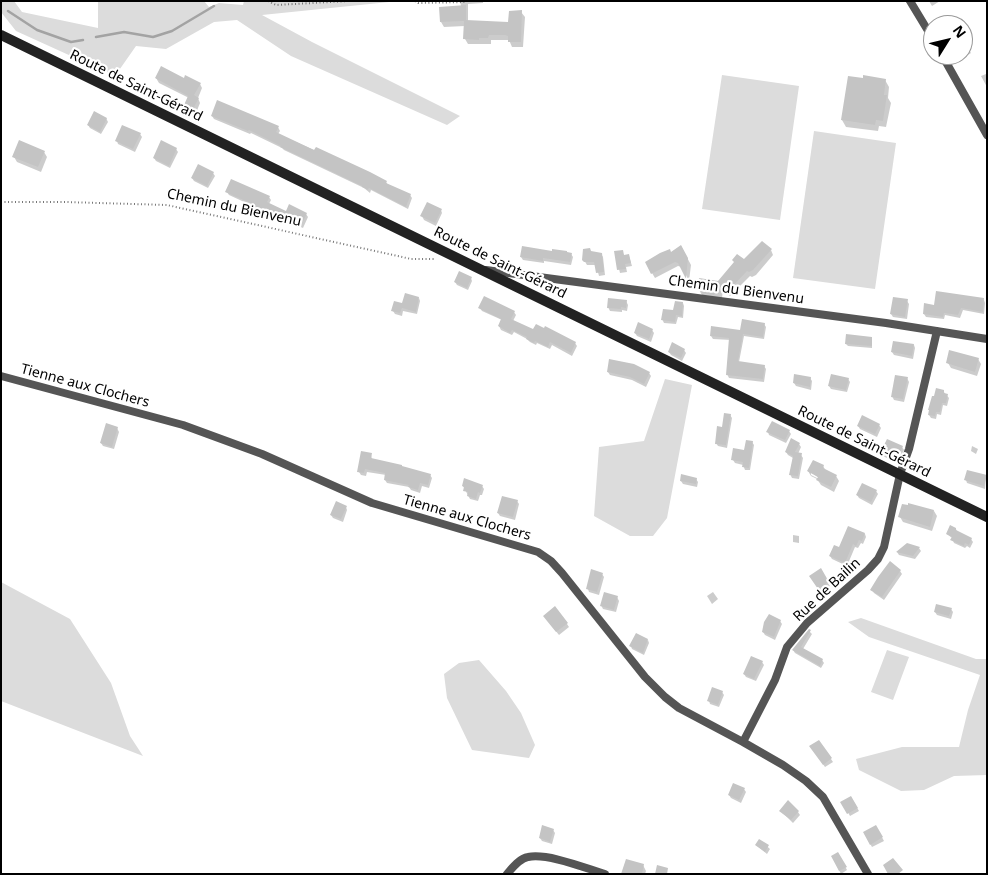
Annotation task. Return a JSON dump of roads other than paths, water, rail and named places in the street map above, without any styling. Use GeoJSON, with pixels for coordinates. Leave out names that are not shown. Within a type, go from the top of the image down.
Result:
{"type":"FeatureCollection","features":[{"type":"Feature","properties":{"kind":"main road","name":"Route de Saint-Gérard"},"geometry":{"type":"LineString","coordinates":[[1,36],[987,517]]}},
{"type":"Feature","properties":{"kind":"street"},"geometry":{"type":"LineString","coordinates":[[910,1],[923,22]]}},
{"type":"Feature","properties":{"kind":"street"},"geometry":{"type":"LineString","coordinates":[[948,65],[987,135]]}},
{"type":"Feature","properties":{"kind":"street","name":"Chemin du Bienvenu"},"geometry":{"type":"LineString","coordinates":[[482,270],[663,292],[987,339]]}},
{"type":"Feature","properties":{"kind":"street","name":"Rue de Bailin"},"geometry":{"type":"LineString","coordinates":[[743,742],[775,680],[787,647],[807,622],[868,570],[878,559],[887,536],[900,474],[909,449],[937,332]]}},
{"type":"Feature","properties":{"kind":"street","name":"Tienne aux Clochers"},"geometry":{"type":"LineString","coordinates":[[1,376],[183,426],[262,454],[372,504],[538,552],[551,561],[562,573],[645,677],[665,697],[679,708],[791,770],[823,797],[868,874]]}},
{"type":"Feature","properties":{"kind":"street"},"geometry":{"type":"LineString","coordinates":[[507,874],[513,866],[526,857],[544,856],[605,874]]}},
{"type":"Feature","properties":{"kind":"waterway"},"geometry":{"type":"LineString","coordinates":[[96,37],[124,32],[153,37],[172,31],[214,6]]}},
{"type":"Feature","properties":{"kind":"waterway"},"geometry":{"type":"LineString","coordinates":[[8,11],[37,30],[71,42],[83,40]]}}]}
